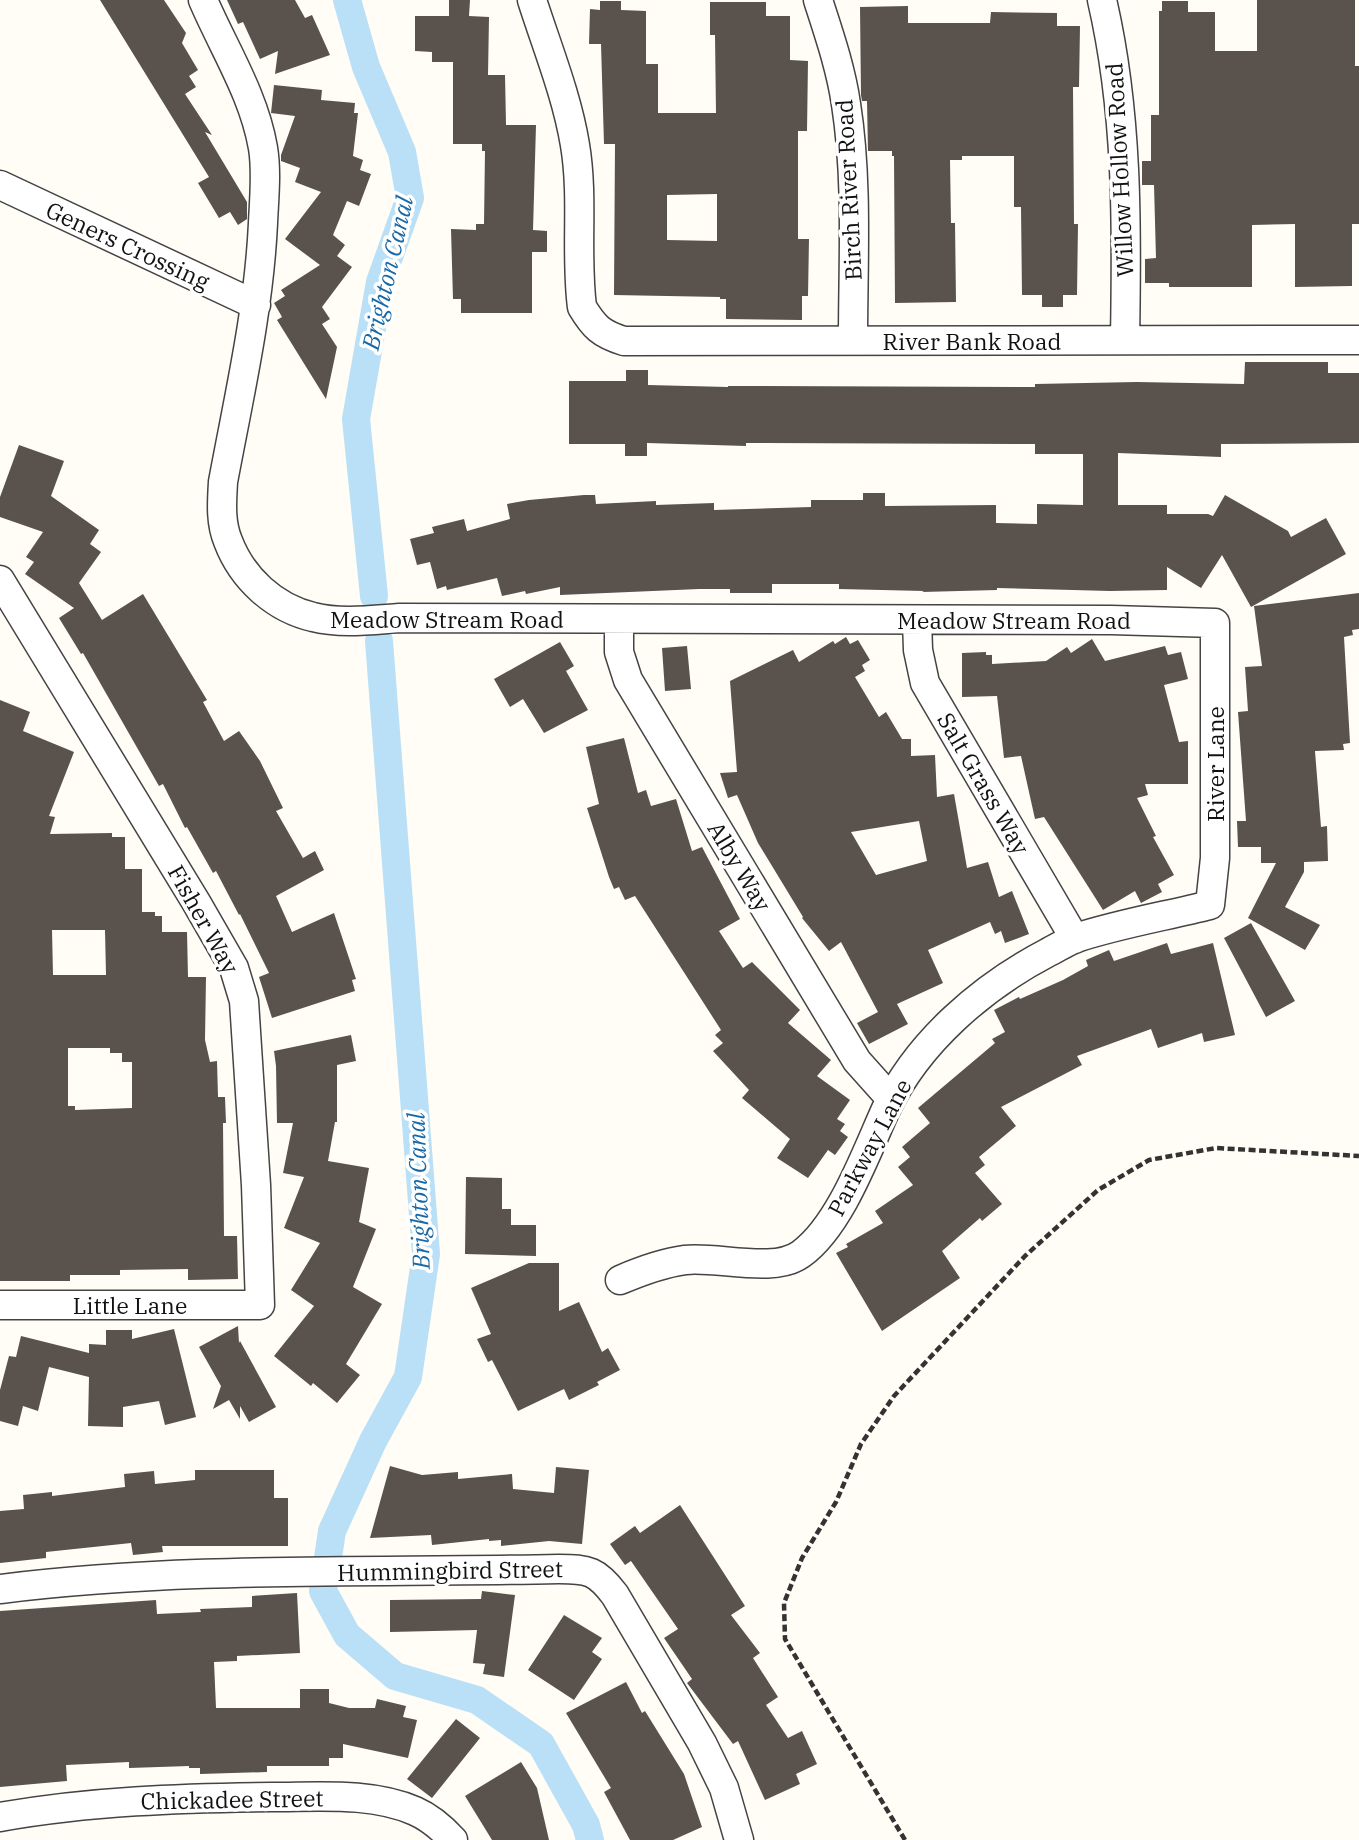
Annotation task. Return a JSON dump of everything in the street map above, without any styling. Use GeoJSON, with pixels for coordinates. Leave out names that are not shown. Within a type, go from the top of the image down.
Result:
{"type":"FeatureCollection","features":[{"type":"Feature","properties":{"kind":"street","name":"Meadow Stream Road"},"geometry":{"type":"LineString","coordinates":[[203,0],[246,89],[264,150],[262,250],[256,305],[223,482],[222,511],[227,539],[240,566],[261,590],[286,608],[314,618],[350,621],[399,618],[1111,620],[1215,623]]}},
{"type":"Feature","properties":{"kind":"street","name":"River Bank Road"},"geometry":{"type":"LineString","coordinates":[[532,0],[575,144],[579,182],[582,307],[592,323],[606,335],[624,341],[1359,340]]}},
{"type":"Feature","properties":{"kind":"street","name":"Birch River Road"},"geometry":{"type":"LineString","coordinates":[[818,0],[833,47],[846,103],[853,209],[853,340]]}},
{"type":"Feature","properties":{"kind":"street","name":"Willow Hollow Road"},"geometry":{"type":"LineString","coordinates":[[1102,0],[1119,94],[1123,144],[1125,340]]}},
{"type":"Feature","properties":{"kind":"street","name":"Geners Crossing"},"geometry":{"type":"LineString","coordinates":[[0,185],[256,305]]}},
{"type":"Feature","properties":{"kind":"street","name":"Fisher Way"},"geometry":{"type":"LineString","coordinates":[[0,580],[234,968],[244,1001],[256,1185],[260,1305]]}},
{"type":"Feature","properties":{"kind":"street","name":"Alby Way"},"geometry":{"type":"LineString","coordinates":[[619,620],[619,652],[628,680],[857,1061],[891,1099]]}},
{"type":"Feature","properties":{"kind":"street","name":"Salt Grass Way"},"geometry":{"type":"LineString","coordinates":[[917,620],[918,650],[925,683],[1074,939]]}},
{"type":"Feature","properties":{"kind":"street","name":"River Lane"},"geometry":{"type":"LineString","coordinates":[[1210,905],[1215,858],[1215,623]]}},
{"type":"Feature","properties":{"kind":"street","name":"Parkway Lane"},"geometry":{"type":"LineString","coordinates":[[620,1280],[652,1267],[687,1260],[773,1263],[797,1257],[812,1245],[837,1213],[891,1099],[912,1065],[973,1002],[1014,970],[1074,939],[1210,905]]}},
{"type":"Feature","properties":{"kind":"street","name":"Little Lane"},"geometry":{"type":"LineString","coordinates":[[0,1305],[260,1305]]}},
{"type":"Feature","properties":{"kind":"street","name":"Hummingbird Street"},"geometry":{"type":"LineString","coordinates":[[0,1590],[105,1578],[193,1574],[559,1569],[593,1572],[615,1595],[702,1743],[724,1787],[739,1840]]}},
{"type":"Feature","properties":{"kind":"street","name":"Chickadee Street"},"geometry":{"type":"LineString","coordinates":[[0,1817],[114,1802],[197,1798],[350,1797],[414,1810],[436,1822],[453,1840]]}},
{"type":"Feature","properties":{"kind":"path"},"geometry":{"type":"LineString","coordinates":[[905,1840],[785,1639],[784,1603],[802,1558],[836,1502],[861,1444],[894,1396],[1025,1256],[1098,1190],[1149,1160],[1216,1148],[1359,1156]]}},
{"type":"Feature","properties":{"kind":"building"},"geometry":{"type":"Polygon","coordinates":[[[100,0],[164,0],[186,33],[182,43],[198,70],[189,76],[196,87],[185,94],[212,135],[205,132],[247,202],[247,219],[238,225],[230,212],[219,218],[198,183],[209,177],[100,0]]]}},
{"type":"Feature","properties":{"kind":"building"},"geometry":{"type":"Polygon","coordinates":[[[227,0],[295,0],[305,18],[312,15],[330,55],[275,74],[278,51],[260,59],[243,22],[238,24],[227,0]]]}},
{"type":"Feature","properties":{"kind":"building"},"geometry":{"type":"Polygon","coordinates":[[[449,0],[470,0],[469,16],[489,17],[488,75],[505,75],[506,125],[536,125],[533,230],[547,231],[547,252],[532,252],[532,313],[461,313],[461,299],[453,299],[451,229],[476,230],[476,224],[484,224],[485,151],[482,151],[482,144],[453,144],[453,62],[432,62],[432,52],[415,51],[415,16],[449,16],[449,0]]]}},
{"type":"Feature","properties":{"kind":"building"},"geometry":{"type":"Polygon","coordinates":[[[1257,0],[1355,0],[1355,66],[1359,66],[1359,224],[1352,224],[1352,286],[1295,287],[1295,224],[1252,225],[1252,287],[1169,287],[1169,283],[1145,283],[1145,259],[1156,258],[1154,185],[1142,185],[1142,161],[1151,161],[1151,115],[1159,115],[1159,11],[1162,11],[1162,1],[1188,1],[1188,12],[1215,12],[1215,51],[1257,51],[1257,0]]]}},
{"type":"Feature","properties":{"kind":"building"},"geometry":{"type":"Polygon","coordinates":[[[600,1],[621,1],[621,10],[646,11],[646,64],[658,64],[658,113],[716,113],[715,35],[710,35],[710,2],[766,2],[766,16],[790,16],[790,60],[808,61],[807,131],[798,131],[798,239],[809,239],[808,296],[802,296],[802,320],[726,319],[726,299],[720,297],[614,295],[615,144],[604,144],[601,44],[589,44],[590,9],[600,10],[600,1]],[[717,194],[667,195],[667,240],[717,241],[717,194]]]}},
{"type":"Feature","properties":{"kind":"building"},"geometry":{"type":"Polygon","coordinates":[[[908,6],[908,23],[990,23],[991,12],[1057,13],[1057,26],[1080,26],[1079,87],[1073,87],[1074,224],[1078,224],[1077,295],[1063,295],[1063,307],[1042,307],[1042,295],[1022,295],[1021,207],[1014,207],[1014,156],[962,156],[962,160],[950,160],[951,223],[955,223],[956,302],[895,303],[894,156],[892,151],[868,151],[867,101],[862,101],[861,95],[860,7],[908,6]]]}},
{"type":"Feature","properties":{"kind":"building"},"geometry":{"type":"Polygon","coordinates":[[[274,85],[322,90],[321,100],[355,103],[354,113],[358,113],[353,156],[363,160],[360,170],[371,174],[359,206],[347,201],[333,235],[345,245],[337,256],[352,267],[322,307],[330,319],[322,324],[337,347],[326,399],[277,320],[282,317],[274,303],[285,296],[281,290],[320,265],[285,239],[321,192],[295,182],[300,168],[281,161],[295,116],[271,113],[274,85]]]}},
{"type":"Feature","properties":{"kind":"building"},"geometry":{"type":"Polygon","coordinates":[[[1245,362],[1328,362],[1328,373],[1359,373],[1359,443],[1221,444],[1221,457],[1118,453],[1118,505],[1167,505],[1167,514],[1213,516],[1225,495],[1288,531],[1291,537],[1326,518],[1346,554],[1251,607],[1222,555],[1201,588],[1167,567],[1167,590],[997,588],[922,592],[924,591],[839,589],[839,584],[772,584],[772,593],[730,593],[730,589],[699,589],[560,595],[560,587],[502,596],[497,578],[447,590],[446,586],[437,589],[430,562],[417,565],[410,539],[434,533],[432,527],[464,519],[467,531],[510,519],[507,504],[584,495],[595,495],[596,504],[656,501],[656,505],[714,503],[714,510],[811,507],[811,500],[863,500],[863,493],[885,493],[885,506],[996,505],[996,523],[1037,524],[1037,504],[1083,505],[1083,454],[1035,454],[1035,444],[746,443],[746,446],[647,443],[647,456],[625,456],[625,444],[569,444],[569,381],[626,381],[626,370],[648,370],[648,385],[728,387],[1035,387],[1035,384],[1137,382],[1244,384],[1245,362]]]}},
{"type":"Feature","properties":{"kind":"building"},"geometry":{"type":"Polygon","coordinates":[[[19,445],[64,461],[51,496],[99,530],[90,544],[101,552],[79,583],[102,620],[143,594],[207,700],[203,702],[224,741],[239,731],[260,761],[283,808],[276,811],[303,858],[315,851],[324,870],[276,896],[292,932],[334,913],[356,979],[352,980],[355,991],[272,1018],[259,977],[269,973],[240,914],[216,871],[213,873],[187,827],[185,828],[163,784],[159,786],[83,653],[81,654],[59,618],[74,608],[25,574],[34,562],[26,557],[43,532],[0,517],[0,497],[19,445]]]}},
{"type":"Feature","properties":{"kind":"building"},"geometry":{"type":"Polygon","coordinates":[[[1359,593],[1359,629],[1352,630],[1353,635],[1344,637],[1350,743],[1343,744],[1344,750],[1315,751],[1321,827],[1327,826],[1328,861],[1304,862],[1304,872],[1285,907],[1320,925],[1305,950],[1248,918],[1276,863],[1261,863],[1261,847],[1238,847],[1237,821],[1246,821],[1238,712],[1248,711],[1245,667],[1262,666],[1254,606],[1359,593]]]}},
{"type":"Feature","properties":{"kind":"building"},"geometry":{"type":"Polygon","coordinates":[[[846,637],[850,644],[858,640],[870,660],[862,665],[865,671],[855,677],[879,717],[886,712],[902,739],[911,739],[911,756],[935,755],[937,797],[954,794],[967,868],[988,862],[999,897],[1012,891],[1029,934],[1005,943],[1001,931],[995,934],[990,922],[928,950],[943,983],[897,1004],[908,1024],[869,1044],[857,1023],[878,1012],[841,942],[829,951],[802,918],[758,843],[737,795],[728,798],[720,773],[737,772],[730,681],[793,650],[799,662],[833,641],[835,644],[846,637]],[[919,821],[851,832],[876,875],[927,861],[919,821]]]}},
{"type":"Feature","properties":{"kind":"building"},"geometry":{"type":"Polygon","coordinates":[[[1092,639],[1105,661],[1165,646],[1168,655],[1181,652],[1188,679],[1164,685],[1179,742],[1188,741],[1188,784],[1145,784],[1148,795],[1137,798],[1156,836],[1153,837],[1174,875],[1158,884],[1162,892],[1141,903],[1135,891],[1103,910],[1044,817],[1035,819],[1021,756],[1004,758],[997,696],[962,697],[962,653],[986,652],[986,655],[992,655],[992,664],[1046,661],[1067,647],[1071,653],[1092,639]]]}},
{"type":"Feature","properties":{"kind":"building"},"geometry":{"type":"Polygon","coordinates":[[[560,642],[574,666],[566,671],[588,710],[544,733],[523,699],[510,707],[494,679],[560,642]]]}},
{"type":"Feature","properties":{"kind":"building"},"geometry":{"type":"Polygon","coordinates":[[[687,646],[691,689],[665,691],[662,648],[687,646]]]}},
{"type":"Feature","properties":{"kind":"building"},"geometry":{"type":"Polygon","coordinates":[[[0,700],[30,712],[23,731],[74,752],[49,816],[55,817],[50,834],[112,833],[112,837],[125,837],[125,869],[142,869],[142,912],[155,912],[155,916],[162,916],[162,932],[187,932],[188,977],[206,977],[205,1040],[210,1062],[217,1061],[218,1097],[225,1097],[224,1236],[237,1236],[238,1279],[188,1280],[188,1269],[120,1270],[120,1275],[70,1275],[70,1281],[0,1281],[0,700]],[[52,930],[53,975],[106,975],[105,930],[52,930]],[[68,1048],[68,1106],[75,1106],[75,1110],[132,1108],[132,1062],[122,1062],[122,1053],[110,1053],[110,1048],[68,1048]]]}},
{"type":"Feature","properties":{"kind":"building"},"geometry":{"type":"Polygon","coordinates":[[[624,738],[638,793],[646,790],[651,806],[676,799],[692,851],[702,847],[740,919],[719,931],[743,968],[752,962],[800,1010],[788,1023],[831,1060],[817,1076],[850,1100],[837,1119],[845,1124],[840,1131],[848,1137],[835,1155],[828,1150],[808,1178],[777,1158],[790,1139],[742,1098],[749,1090],[713,1051],[723,1043],[715,1035],[721,1030],[635,896],[625,900],[619,887],[614,889],[587,808],[599,804],[586,747],[624,738]]]}},
{"type":"Feature","properties":{"kind":"building"},"geometry":{"type":"Polygon","coordinates":[[[1251,923],[1295,1001],[1266,1017],[1224,938],[1251,923]]]}},
{"type":"Feature","properties":{"kind":"building"},"geometry":{"type":"Polygon","coordinates":[[[1167,943],[1171,954],[1213,943],[1235,1035],[1204,1042],[1202,1033],[1158,1048],[1151,1029],[1077,1056],[1082,1065],[1001,1107],[1016,1126],[979,1157],[985,1165],[975,1173],[1002,1204],[982,1221],[980,1218],[942,1251],[960,1278],[882,1331],[836,1253],[848,1247],[846,1244],[883,1223],[875,1211],[913,1185],[898,1167],[910,1157],[902,1147],[930,1123],[918,1108],[995,1043],[992,1039],[1005,1032],[994,1010],[1063,980],[1088,966],[1086,960],[1109,950],[1114,961],[1167,943]]]}},
{"type":"Feature","properties":{"kind":"building"},"geometry":{"type":"Polygon","coordinates":[[[351,1035],[356,1061],[337,1065],[337,1122],[328,1161],[369,1168],[359,1222],[376,1229],[353,1287],[382,1304],[346,1364],[360,1375],[337,1403],[274,1356],[314,1306],[291,1290],[320,1243],[284,1228],[304,1177],[283,1173],[293,1123],[277,1123],[274,1051],[351,1035]]]}},
{"type":"Feature","properties":{"kind":"building"},"geometry":{"type":"Polygon","coordinates":[[[466,1177],[502,1178],[502,1209],[511,1209],[511,1225],[536,1225],[536,1256],[465,1254],[466,1177]]]}},
{"type":"Feature","properties":{"kind":"building"},"geometry":{"type":"Polygon","coordinates":[[[529,1263],[559,1263],[559,1311],[579,1302],[602,1352],[608,1348],[620,1370],[597,1382],[599,1385],[569,1400],[564,1389],[518,1411],[492,1360],[488,1362],[477,1339],[491,1334],[471,1288],[529,1263]]]}},
{"type":"Feature","properties":{"kind":"building"},"geometry":{"type":"Polygon","coordinates":[[[238,1326],[239,1343],[240,1341],[276,1407],[249,1422],[240,1406],[240,1419],[229,1400],[213,1409],[221,1386],[199,1347],[238,1326]]]}},
{"type":"Feature","properties":{"kind":"building"},"geometry":{"type":"Polygon","coordinates":[[[174,1329],[196,1417],[165,1425],[159,1401],[123,1407],[123,1427],[88,1426],[89,1377],[49,1367],[38,1411],[23,1406],[18,1426],[0,1421],[0,1390],[9,1356],[16,1357],[21,1336],[89,1353],[89,1344],[106,1345],[106,1330],[132,1330],[132,1339],[174,1329]]]}},
{"type":"Feature","properties":{"kind":"building"},"geometry":{"type":"Polygon","coordinates":[[[390,1466],[422,1475],[458,1472],[458,1479],[512,1474],[513,1489],[554,1493],[556,1467],[589,1470],[582,1544],[549,1541],[501,1546],[501,1540],[489,1539],[432,1545],[431,1535],[370,1538],[390,1466]]]}},
{"type":"Feature","properties":{"kind":"building"},"geometry":{"type":"Polygon","coordinates":[[[195,1470],[274,1470],[274,1498],[288,1498],[288,1546],[162,1546],[163,1552],[133,1555],[131,1543],[46,1552],[46,1558],[0,1563],[0,1511],[24,1509],[23,1495],[52,1492],[52,1496],[125,1487],[124,1474],[154,1471],[155,1484],[195,1480],[195,1470]]]}},
{"type":"Feature","properties":{"kind":"building"},"geometry":{"type":"Polygon","coordinates":[[[680,1505],[745,1606],[731,1615],[760,1653],[753,1658],[778,1697],[766,1705],[788,1738],[802,1731],[817,1764],[796,1774],[800,1784],[765,1800],[738,1741],[733,1744],[687,1683],[692,1679],[664,1638],[678,1629],[631,1561],[625,1565],[610,1544],[635,1526],[640,1533],[680,1505]]]}},
{"type":"Feature","properties":{"kind":"building"},"geometry":{"type":"Polygon","coordinates":[[[482,1591],[515,1595],[504,1677],[483,1674],[485,1664],[473,1663],[477,1630],[390,1632],[390,1600],[481,1599],[482,1591]]]}},
{"type":"Feature","properties":{"kind":"building"},"geometry":{"type":"Polygon","coordinates":[[[297,1593],[300,1653],[237,1656],[237,1661],[214,1662],[216,1708],[300,1708],[300,1689],[329,1689],[329,1703],[349,1708],[375,1708],[377,1699],[406,1706],[403,1717],[417,1720],[408,1758],[343,1744],[343,1758],[329,1758],[329,1766],[267,1766],[267,1772],[200,1774],[200,1768],[189,1766],[129,1768],[129,1762],[66,1765],[67,1781],[0,1787],[0,1611],[156,1600],[157,1614],[201,1612],[200,1609],[252,1607],[252,1596],[297,1593]]]}},
{"type":"Feature","properties":{"kind":"building"},"geometry":{"type":"Polygon","coordinates":[[[564,1615],[602,1638],[592,1652],[602,1659],[574,1700],[528,1670],[564,1615]]]}},
{"type":"Feature","properties":{"kind":"building"},"geometry":{"type":"Polygon","coordinates":[[[626,1682],[642,1713],[645,1711],[684,1774],[702,1827],[673,1840],[630,1840],[604,1792],[611,1788],[566,1713],[626,1682]]]}},
{"type":"Feature","properties":{"kind":"building"},"geometry":{"type":"Polygon","coordinates":[[[456,1719],[480,1738],[432,1798],[407,1779],[456,1719]]]}},
{"type":"Feature","properties":{"kind":"building"},"geometry":{"type":"Polygon","coordinates":[[[521,1762],[537,1788],[549,1840],[492,1840],[465,1796],[521,1762]]]}},
{"type":"Feature","properties":{"kind":"waterway","name":"Brighton Canal"},"geometry":{"type":"LineString","coordinates":[[347,0],[366,67],[402,152],[410,198],[380,282],[356,419],[374,596]]}},
{"type":"Feature","properties":{"kind":"waterway","name":"Brighton Canal"},"geometry":{"type":"LineString","coordinates":[[379,641],[426,1254],[408,1377],[373,1441],[332,1531],[323,1591],[347,1635],[395,1676],[477,1700],[541,1744],[586,1825],[590,1840]]}}]}
